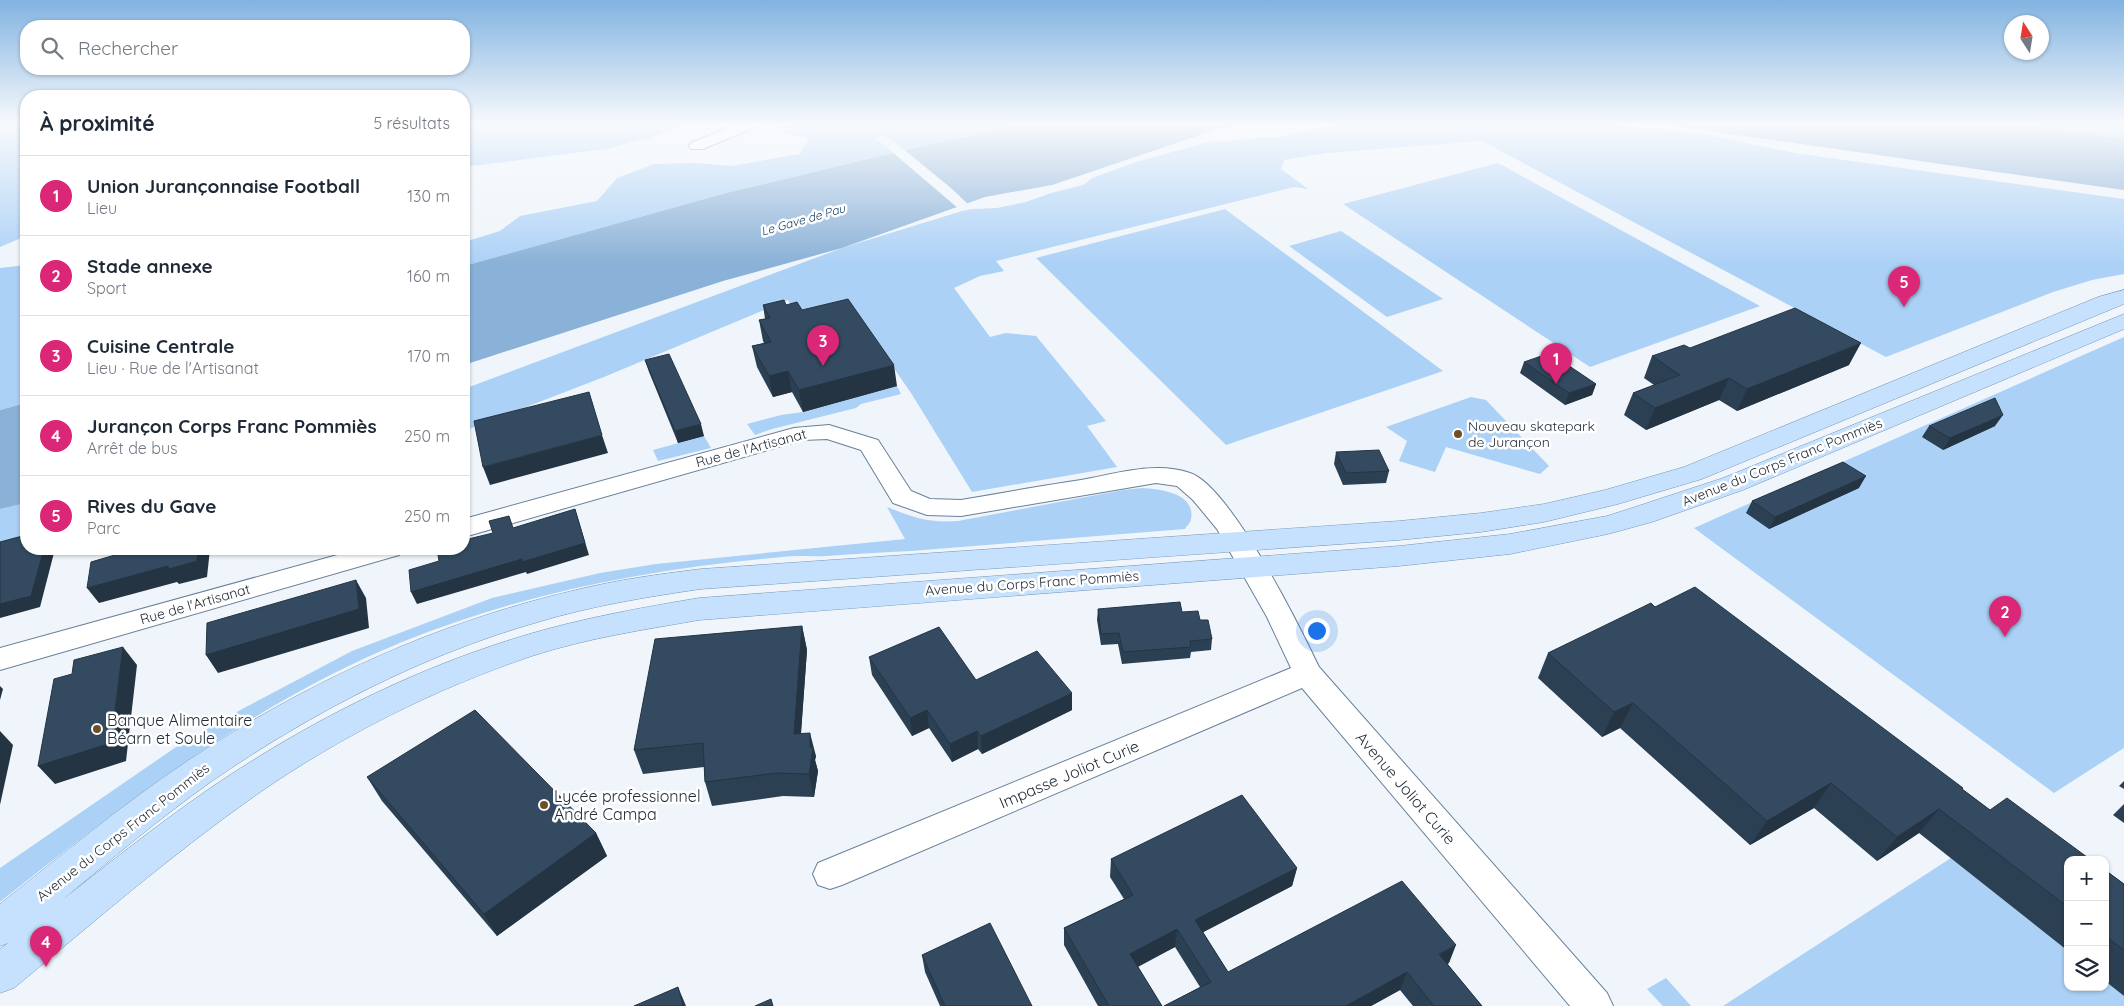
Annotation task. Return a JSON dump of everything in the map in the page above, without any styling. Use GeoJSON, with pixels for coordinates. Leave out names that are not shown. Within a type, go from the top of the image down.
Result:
{"type":"FeatureCollection","features":[{"type":"Feature","properties":{"kind":"main road","name":"Avenue du Corps Franc Pommiès"},"geometry":{"type":"LineString","coordinates":[[0,974],[202,813],[276,764],[344,724],[402,695],[470,666],[524,647],[634,619],[700,609],[1245,554],[1526,517],[1644,488],[1693,473],[2106,302],[2124,297]]}},
{"type":"Feature","properties":{"kind":"main road","name":"Avenue du Corps Franc Pommiès"},"geometry":{"type":"LineString","coordinates":[[0,928],[182,783],[274,725],[333,693],[386,668],[437,646],[527,614],[574,601],[633,589],[701,579],[1245,554],[1399,556],[1510,544],[1608,525],[1733,484],[2124,321]]}},
{"type":"Feature","properties":{"kind":"street","name":"Rue de l'Artisanat"},"geometry":{"type":"LineString","coordinates":[[470,526],[802,433],[829,432],[870,445],[902,497],[927,507],[961,508],[1156,475],[1184,479],[1208,500],[1228,524],[1245,554]]}},
{"type":"Feature","properties":{"kind":"street","name":"Avenue Joliot Curie"},"geometry":{"type":"LineString","coordinates":[[1245,554],[1280,617],[1308,674],[1594,1006]]}},
{"type":"Feature","properties":{"kind":"street","name":"Rue de l'Artisanat"},"geometry":{"type":"LineString","coordinates":[[0,659],[369,555]]}},
{"type":"Feature","properties":{"kind":"street","name":"Impasse Joliot Curie"},"geometry":{"type":"LineString","coordinates":[[830,874],[1308,674]]}},
{"type":"Feature","properties":{"kind":"shaded area"},"geometry":{"type":"Polygon","coordinates":[[[0,170],[20,170],[20,239],[0,247],[0,170]]]}},
{"type":"Feature","properties":{"kind":"shaded area"},"geometry":{"type":"Polygon","coordinates":[[[638,170],[823,170],[726,193],[470,264],[470,240],[500,231],[520,216],[597,201],[617,178],[638,170]]]}},
{"type":"Feature","properties":{"kind":"shaded area"},"geometry":{"type":"Polygon","coordinates":[[[1114,170],[1282,170],[1308,189],[1294,187],[996,261],[1004,271],[980,276],[954,288],[990,337],[1006,333],[1036,336],[1106,421],[1087,426],[1117,467],[972,492],[911,393],[859,318],[800,323],[788,300],[604,377],[470,429],[470,387],[842,248],[962,211],[997,208],[1026,202],[1083,185],[1092,178],[1114,170]]]}},
{"type":"Feature","properties":{"kind":"shaded area"},"geometry":{"type":"Polygon","coordinates":[[[1472,170],[1511,170],[1760,306],[1590,367],[1343,204],[1472,170]]]}},
{"type":"Feature","properties":{"kind":"shaded area"},"geometry":{"type":"Polygon","coordinates":[[[1536,170],[1916,170],[2124,199],[2124,274],[2092,280],[2053,292],[1886,357],[1536,170]]]}},
{"type":"Feature","properties":{"kind":"shaded area"},"geometry":{"type":"Polygon","coordinates":[[[1225,209],[1443,371],[1226,445],[1036,258],[1225,209]]]}},
{"type":"Feature","properties":{"kind":"shaded area"},"geometry":{"type":"Polygon","coordinates":[[[1341,231],[1443,299],[1387,317],[1289,246],[1341,231]]]}},
{"type":"Feature","properties":{"kind":"shaded area"},"geometry":{"type":"Polygon","coordinates":[[[20,266],[20,405],[0,410],[0,268],[20,266]]]}},
{"type":"Feature","properties":{"kind":"shaded area"},"geometry":{"type":"Polygon","coordinates":[[[2124,337],[2124,748],[2054,793],[1694,528],[2124,337]]]}},
{"type":"Feature","properties":{"kind":"shaded area"},"geometry":{"type":"Polygon","coordinates":[[[897,386],[901,394],[755,435],[747,424],[781,415],[803,412],[897,386]]]}},
{"type":"Feature","properties":{"kind":"shaded area","name":"Nouveau skatepark de Jurançon"},"geometry":{"type":"Polygon","coordinates":[[[1471,397],[1486,400],[1549,466],[1540,474],[1446,447],[1435,472],[1399,461],[1407,441],[1386,427],[1471,397]]]}},
{"type":"Feature","properties":{"kind":"shaded area"},"geometry":{"type":"Polygon","coordinates":[[[704,436],[711,448],[658,461],[653,450],[704,436]]]}},
{"type":"Feature","properties":{"kind":"shaded area"},"geometry":{"type":"Polygon","coordinates":[[[1142,488],[1166,491],[1175,494],[1188,503],[1191,510],[1191,519],[1185,529],[911,551],[788,556],[684,568],[589,585],[542,596],[449,624],[402,642],[347,667],[294,694],[242,725],[143,792],[0,902],[0,868],[179,745],[352,651],[492,598],[600,573],[656,564],[905,539],[887,507],[922,519],[958,521],[1142,488]]]}},
{"type":"Feature","properties":{"kind":"shaded area"},"geometry":{"type":"Polygon","coordinates":[[[20,504],[20,546],[0,551],[0,509],[20,504]]]}},
{"type":"Feature","properties":{"kind":"shaded area"},"geometry":{"type":"Polygon","coordinates":[[[1951,858],[2064,948],[2064,991],[2109,991],[2109,984],[2124,996],[2124,1006],[1723,1006],[1951,858]]]}},
{"type":"Feature","properties":{"kind":"shaded area"},"geometry":{"type":"Polygon","coordinates":[[[1666,978],[1691,1006],[1663,1006],[1647,989],[1666,978]]]}},
{"type":"Feature","properties":{"kind":"water","name":"Le Gave de Pau"},"geometry":{"type":"Polygon","coordinates":[[[822,170],[1097,170],[1052,185],[985,197],[842,248],[723,281],[470,363],[470,264],[726,193],[822,170]]]}},
{"type":"Feature","properties":{"kind":"water"},"geometry":{"type":"Polygon","coordinates":[[[1983,170],[2124,170],[2124,190],[1983,170]]]}},
{"type":"Feature","properties":{"kind":"water"},"geometry":{"type":"Polygon","coordinates":[[[20,405],[20,504],[0,509],[0,410],[20,405]]]}},
{"type":"Feature","properties":{"kind":"pier"},"geometry":{"type":"Polygon","coordinates":[[[913,170],[929,170],[951,188],[969,205],[959,209],[913,170]]]}},
{"type":"Feature","properties":{"kind":"building"},"geometry":{"type":"Polygon","coordinates":[[[848,299],[894,365],[799,390],[788,371],[769,376],[752,346],[771,342],[759,320],[770,318],[763,305],[784,300],[786,305],[797,302],[802,310],[848,299]]]}},
{"type":"Feature","properties":{"kind":"building"},"geometry":{"type":"Polygon","coordinates":[[[1795,308],[1861,343],[1747,389],[1729,378],[1655,408],[1633,393],[1680,375],[1652,356],[1684,345],[1690,348],[1795,308]]]}},
{"type":"Feature","properties":{"kind":"building"},"geometry":{"type":"Polygon","coordinates":[[[1550,353],[1596,384],[1569,393],[1524,362],[1550,353]]]}},
{"type":"Feature","properties":{"kind":"building"},"geometry":{"type":"Polygon","coordinates":[[[669,354],[701,424],[675,431],[645,360],[669,354]]]}},
{"type":"Feature","properties":{"kind":"building"},"geometry":{"type":"Polygon","coordinates":[[[589,392],[602,435],[483,467],[474,421],[589,392]]]}},
{"type":"Feature","properties":{"kind":"building"},"geometry":{"type":"Polygon","coordinates":[[[1995,398],[2003,415],[1950,438],[1929,426],[1995,398]]]}},
{"type":"Feature","properties":{"kind":"building"},"geometry":{"type":"Polygon","coordinates":[[[1379,450],[1389,471],[1346,473],[1336,452],[1379,450]]]}},
{"type":"Feature","properties":{"kind":"building"},"geometry":{"type":"Polygon","coordinates":[[[1843,462],[1866,476],[1775,517],[1752,501],[1843,462]]]}},
{"type":"Feature","properties":{"kind":"building"},"geometry":{"type":"Polygon","coordinates":[[[575,509],[585,543],[522,562],[522,559],[411,592],[409,570],[439,561],[438,555],[470,555],[470,539],[493,533],[489,521],[509,516],[513,528],[575,509]]]}},
{"type":"Feature","properties":{"kind":"building"},"geometry":{"type":"Polygon","coordinates":[[[20,537],[20,555],[42,555],[31,596],[0,604],[0,542],[20,537]]]}},
{"type":"Feature","properties":{"kind":"building"},"geometry":{"type":"Polygon","coordinates":[[[115,555],[198,555],[197,561],[169,569],[168,566],[87,588],[91,562],[115,555]]]}},
{"type":"Feature","properties":{"kind":"building"},"geometry":{"type":"Polygon","coordinates":[[[356,580],[359,609],[206,655],[207,623],[356,580]]]}},
{"type":"Feature","properties":{"kind":"building"},"geometry":{"type":"Polygon","coordinates":[[[1695,587],[1990,810],[2007,798],[2086,856],[2064,856],[2064,904],[1939,809],[1897,837],[1831,783],[1767,821],[1633,703],[1614,712],[1548,653],[1651,603],[1655,607],[1695,587]]]}},
{"type":"Feature","properties":{"kind":"building"},"geometry":{"type":"Polygon","coordinates":[[[1180,602],[1182,612],[1198,611],[1200,620],[1208,620],[1212,639],[1190,641],[1191,647],[1123,652],[1119,633],[1101,634],[1098,609],[1180,602]]]}},
{"type":"Feature","properties":{"kind":"building"},"geometry":{"type":"Polygon","coordinates":[[[802,626],[794,734],[810,733],[810,747],[813,748],[809,774],[777,773],[705,782],[703,743],[634,750],[655,639],[802,626]]]}},
{"type":"Feature","properties":{"kind":"building"},"geometry":{"type":"Polygon","coordinates":[[[939,627],[976,680],[1037,651],[1072,693],[981,736],[977,731],[950,744],[927,710],[910,718],[869,657],[939,627]]]}},
{"type":"Feature","properties":{"kind":"building"},"geometry":{"type":"Polygon","coordinates":[[[123,647],[111,743],[38,766],[54,679],[72,674],[74,660],[123,647]]]}},
{"type":"Feature","properties":{"kind":"building"},"geometry":{"type":"Polygon","coordinates":[[[475,710],[596,833],[484,914],[367,777],[475,710]]]}},
{"type":"Feature","properties":{"kind":"building"},"geometry":{"type":"Polygon","coordinates":[[[1242,795],[1297,868],[1195,920],[1228,972],[1402,881],[1456,945],[1439,954],[1482,1006],[1434,1006],[1407,972],[1346,1006],[1164,1006],[1211,982],[1177,929],[1130,954],[1162,1006],[1109,1006],[1064,928],[1133,895],[1111,859],[1242,795]]]}},
{"type":"Feature","properties":{"kind":"building"},"geometry":{"type":"Polygon","coordinates":[[[2109,873],[2124,884],[2124,950],[2109,939],[2109,873]]]}},
{"type":"Feature","properties":{"kind":"building"},"geometry":{"type":"Polygon","coordinates":[[[990,923],[1032,1006],[945,1006],[922,955],[990,923]]]}},
{"type":"Feature","properties":{"kind":"building"},"geometry":{"type":"Polygon","coordinates":[[[678,987],[683,1006],[634,1006],[678,987]]]}},
{"type":"Feature","properties":{"kind":"building"},"geometry":{"type":"Polygon","coordinates":[[[771,999],[773,1006],[755,1006],[771,999]]]}},
{"type":"Feature","properties":{"kind":"place","name":"Rives du Gave"},"geometry":{"type":"Point","coordinates":[1904,307]}},
{"type":"Feature","properties":{"kind":"place","name":"Cuisine Centrale"},"geometry":{"type":"Point","coordinates":[823,366]}},
{"type":"Feature","properties":{"kind":"place","name":"Union Jurançonnaise Football"},"geometry":{"type":"Point","coordinates":[1556,384]}},
{"type":"Feature","properties":{"kind":"place","name":"Nouveau skatepark de Jurançon"},"geometry":{"type":"Point","coordinates":[1458,434]}},
{"type":"Feature","properties":{"kind":"place","name":"Stade annexe"},"geometry":{"type":"Point","coordinates":[2005,637]}},
{"type":"Feature","properties":{"kind":"place","name":"Banque Alimentaire Béarn et Soule"},"geometry":{"type":"Point","coordinates":[97,729]}},
{"type":"Feature","properties":{"kind":"place","name":"Lycée professionnel André Campa"},"geometry":{"type":"Point","coordinates":[544,805]}},
{"type":"Feature","properties":{"kind":"place","name":"Jurançon Corps Franc Pommiès"},"geometry":{"type":"Point","coordinates":[46,967]}}]}
